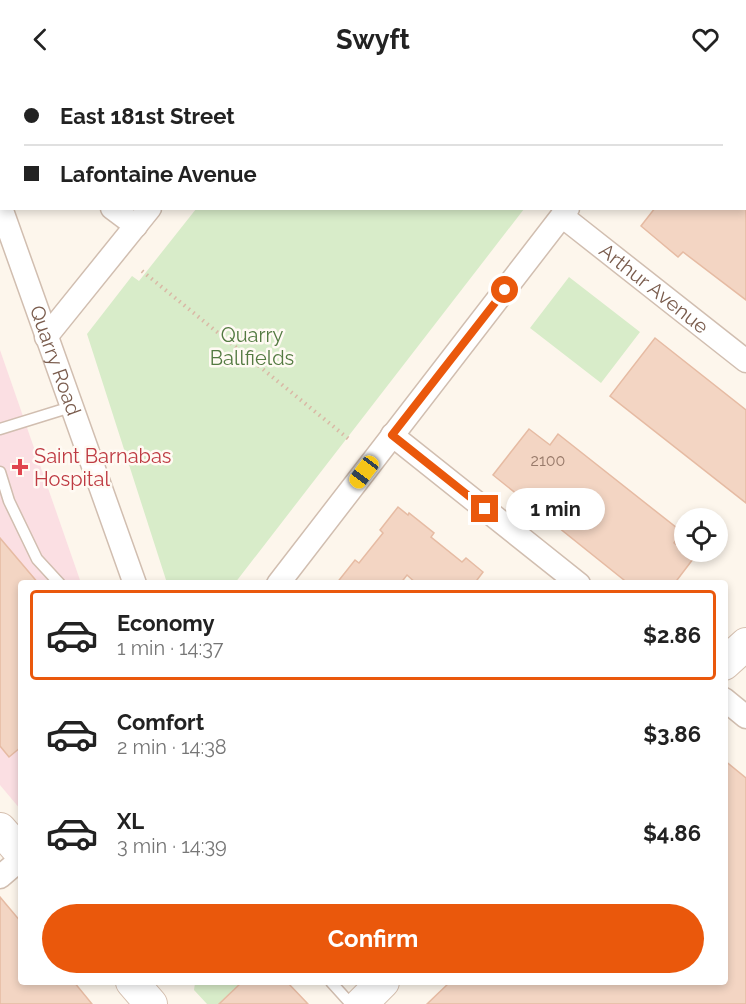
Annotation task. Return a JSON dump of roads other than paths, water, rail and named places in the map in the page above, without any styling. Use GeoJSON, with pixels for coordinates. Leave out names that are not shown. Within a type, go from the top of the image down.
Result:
{"type":"FeatureCollection","features":[{"type":"Feature","properties":{"kind":"main road"},"geometry":{"type":"LineString","coordinates":[[728,660],[746,644]]}},
{"type":"Feature","properties":{"kind":"main road"},"geometry":{"type":"LineString","coordinates":[[0,829],[18,850]]}},
{"type":"Feature","properties":{"kind":"main road"},"geometry":{"type":"LineString","coordinates":[[135,985],[151,1004]]}},
{"type":"Feature","properties":{"kind":"main road"},"geometry":{"type":"LineString","coordinates":[[361,1004],[380,985]]}},
{"type":"Feature","properties":{"kind":"street","name":"Quarry Road"},"geometry":{"type":"LineString","coordinates":[[2,210],[134,580]]}},
{"type":"Feature","properties":{"kind":"street"},"geometry":{"type":"LineString","coordinates":[[46,337],[143,217],[119,210]]}},
{"type":"Feature","properties":{"kind":"street"},"geometry":{"type":"LineString","coordinates":[[281,580],[565,212]]}},
{"type":"Feature","properties":{"kind":"street","name":"Arthur Avenue"},"geometry":{"type":"LineString","coordinates":[[565,212],[746,361]]}},
{"type":"Feature","properties":{"kind":"street"},"geometry":{"type":"LineString","coordinates":[[392,435],[574,580]]}},
{"type":"Feature","properties":{"kind":"street"},"geometry":{"type":"LineString","coordinates":[[728,702],[746,717]]}},
{"type":"Feature","properties":{"kind":"street"},"geometry":{"type":"LineString","coordinates":[[0,877],[18,862]]}},
{"type":"Feature","properties":{"kind":"lane"},"geometry":{"type":"LineString","coordinates":[[0,429],[71,407]]}},
{"type":"Feature","properties":{"kind":"lane"},"geometry":{"type":"LineString","coordinates":[[0,472],[9,501],[37,559],[56,580]]}},
{"type":"Feature","properties":{"kind":"lane"},"geometry":{"type":"LineString","coordinates":[[334,985],[351,1004]]}},
{"type":"Feature","properties":{"kind":"place","name":"Saint Barnabas Hospital"},"geometry":{"type":"Point","coordinates":[20,467]}},
{"type":"Feature","properties":{"kind":"park label","name":"Quarry Ballfields"},"geometry":{"type":"Point","coordinates":[252,346]}}]}
